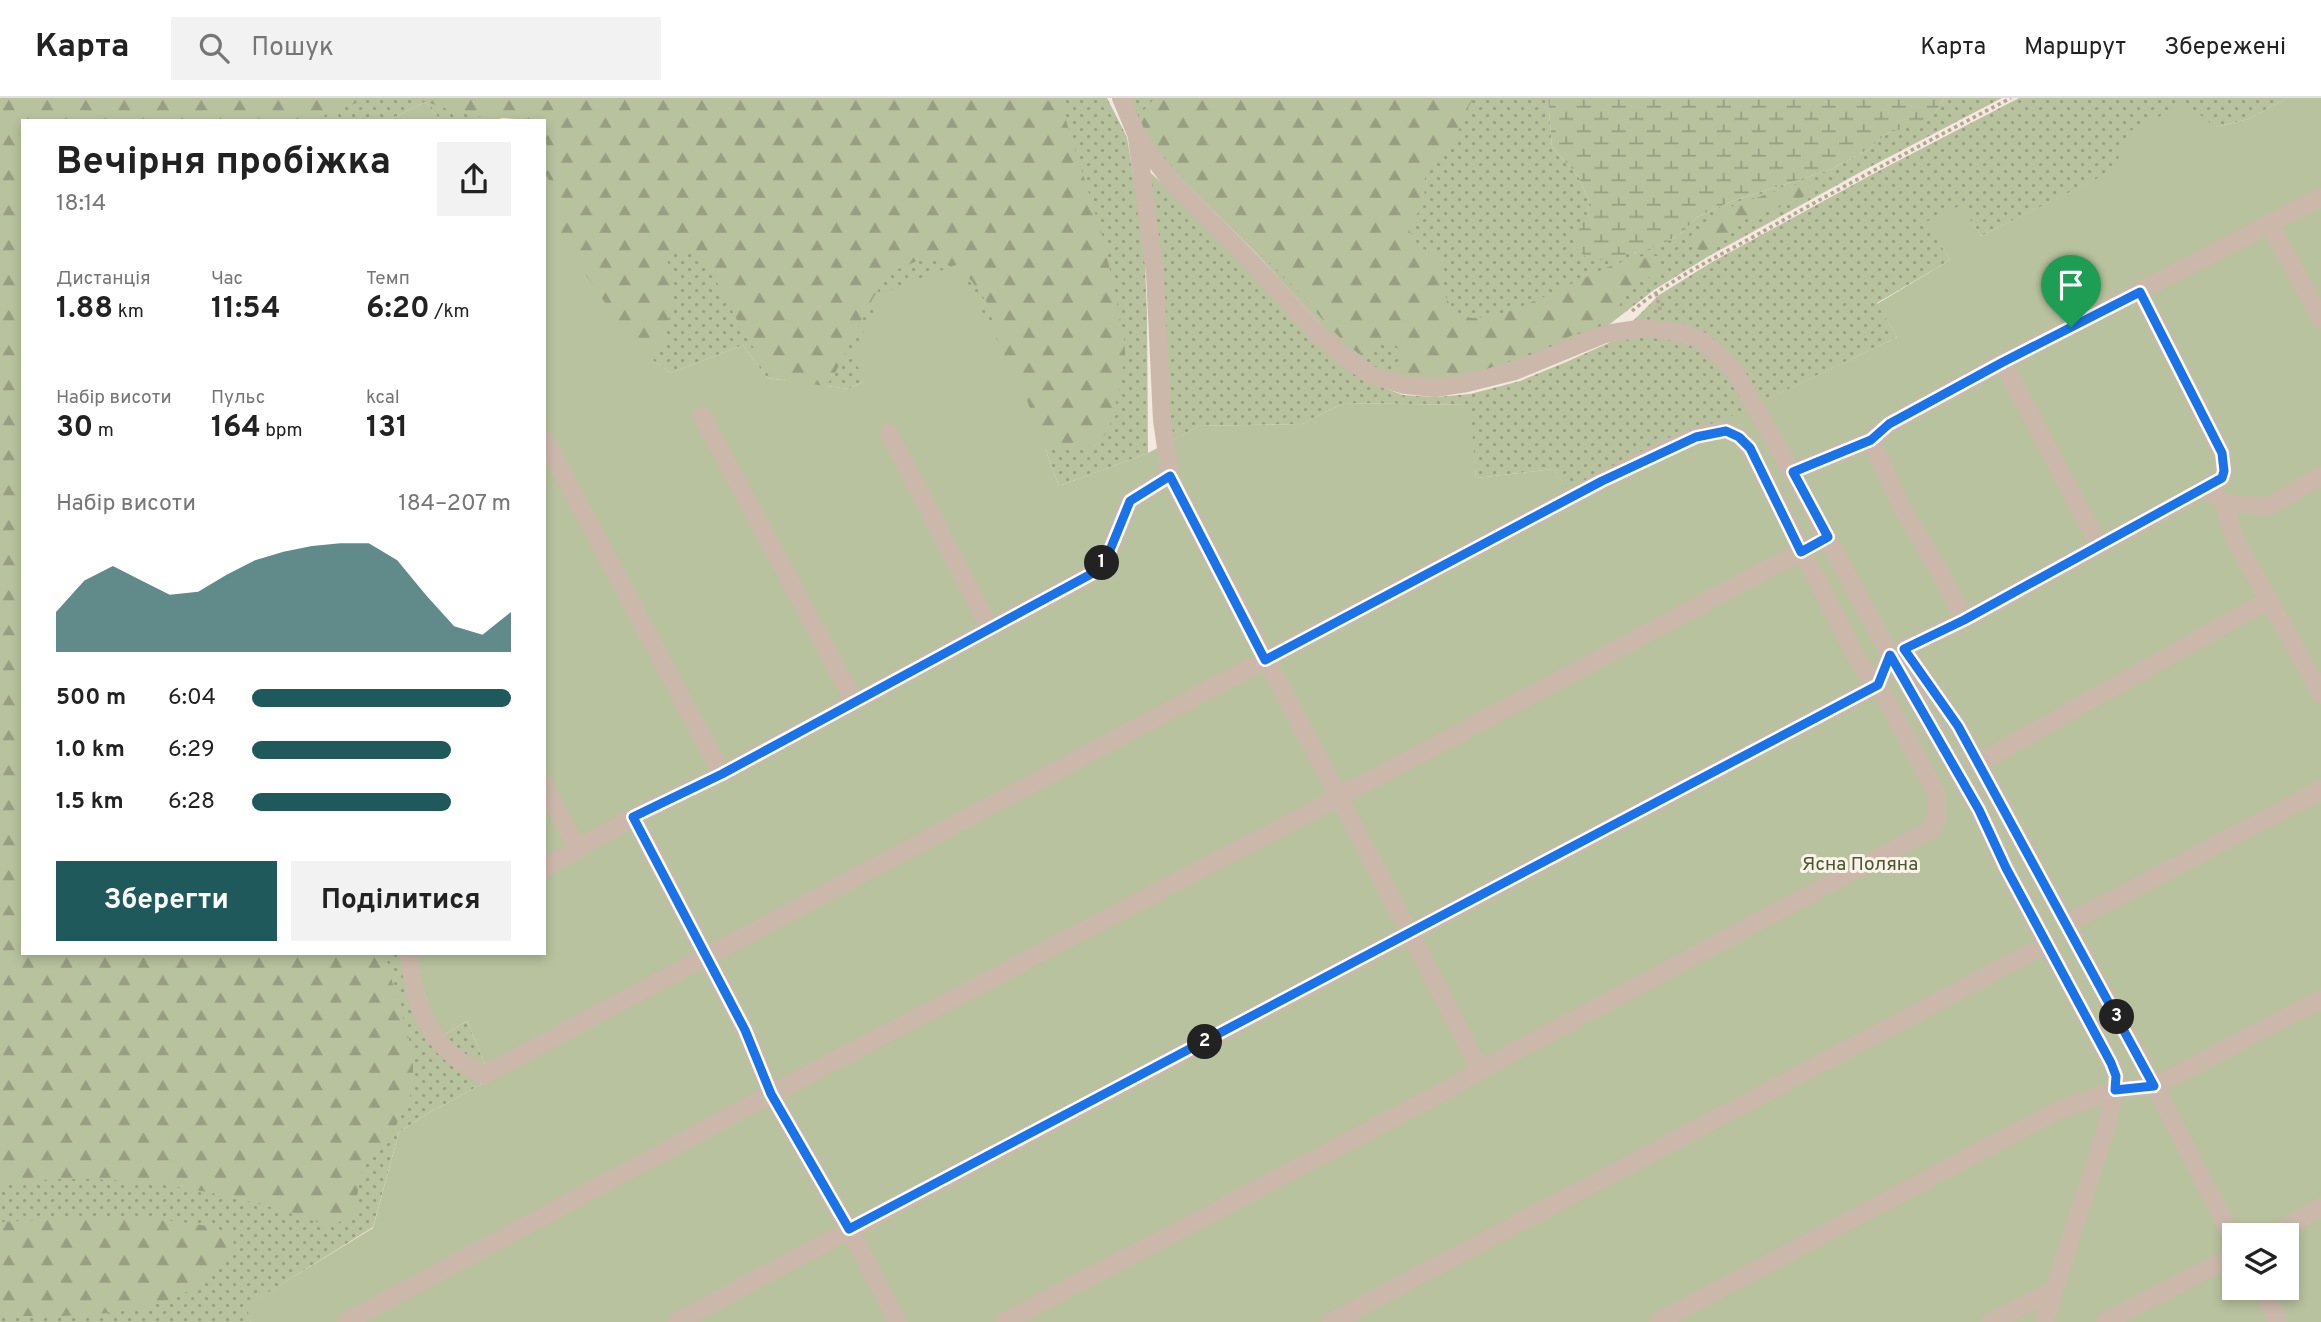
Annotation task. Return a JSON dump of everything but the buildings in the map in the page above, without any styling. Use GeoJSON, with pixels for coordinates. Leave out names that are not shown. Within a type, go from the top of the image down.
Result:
{"type":"FeatureCollection","features":[{"type":"Feature","properties":{"kind":"street"},"geometry":{"type":"LineString","coordinates":[[1121,98],[1137,136],[1169,179],[1249,259],[1319,335],[1371,375],[1405,385],[1435,388],[1467,383],[1515,371],[1605,334],[1644,328],[1671,330],[1700,341],[1735,372],[1828,537],[1897,652],[2006,868],[2116,1076],[2106,1128],[2043,1322]]}},
{"type":"Feature","properties":{"kind":"street"},"geometry":{"type":"LineString","coordinates":[[1137,136],[1155,274],[1161,420],[1170,476],[1411,933],[1480,1070]]}},
{"type":"Feature","properties":{"kind":"street"},"geometry":{"type":"LineString","coordinates":[[1793,472],[1871,440],[1889,424],[2003,362],[2321,197]]}},
{"type":"Feature","properties":{"kind":"street"},"geometry":{"type":"LineString","coordinates":[[2270,225],[2321,319]]}},
{"type":"Feature","properties":{"kind":"street"},"geometry":{"type":"LineString","coordinates":[[677,1322],[1878,685],[1897,652],[1964,620],[2222,478],[2222,453],[2140,292]]}},
{"type":"Feature","properties":{"kind":"street"},"geometry":{"type":"LineString","coordinates":[[2003,362],[2099,546]]}},
{"type":"Feature","properties":{"kind":"street"},"geometry":{"type":"LineString","coordinates":[[702,416],[854,701]]}},
{"type":"Feature","properties":{"kind":"street"},"geometry":{"type":"LineString","coordinates":[[409,955],[411,981],[416,999],[435,1036],[454,1057],[483,1075],[1602,481],[1696,437],[1726,431],[1739,437],[1750,448],[1859,663],[1878,685],[1937,794],[1937,819],[1932,829],[1454,1086],[1004,1322]]}},
{"type":"Feature","properties":{"kind":"street"},"geometry":{"type":"LineString","coordinates":[[889,433],[990,629]]}},
{"type":"Feature","properties":{"kind":"street"},"geometry":{"type":"LineString","coordinates":[[1871,440],[1902,508],[1941,574],[1964,620]]}},
{"type":"Feature","properties":{"kind":"street"},"geometry":{"type":"LineString","coordinates":[[546,442],[722,774]]}},
{"type":"Feature","properties":{"kind":"street"},"geometry":{"type":"LineString","coordinates":[[546,867],[633,817],[722,774],[1093,573],[1108,555],[1130,501],[1170,476]]}},
{"type":"Feature","properties":{"kind":"street"},"geometry":{"type":"LineString","coordinates":[[2206,488],[2224,502],[2269,506],[2321,476]]}},
{"type":"Feature","properties":{"kind":"street"},"geometry":{"type":"LineString","coordinates":[[2224,502],[2234,538],[2270,599],[2313,660],[2321,694]]}},
{"type":"Feature","properties":{"kind":"street"},"geometry":{"type":"LineString","coordinates":[[346,1322],[771,1094],[1828,537]]}},
{"type":"Feature","properties":{"kind":"street"},"geometry":{"type":"LineString","coordinates":[[1977,764],[2270,599]]}},
{"type":"Feature","properties":{"kind":"street"},"geometry":{"type":"LineString","coordinates":[[1897,652],[1958,726],[2154,1086],[2225,1223]]}},
{"type":"Feature","properties":{"kind":"street"},"geometry":{"type":"LineString","coordinates":[[546,788],[578,850]]}},
{"type":"Feature","properties":{"kind":"street"},"geometry":{"type":"LineString","coordinates":[[2066,924],[2321,790]]}},
{"type":"Feature","properties":{"kind":"street"},"geometry":{"type":"LineString","coordinates":[[633,817],[745,1030],[771,1094],[849,1229],[898,1322]]}},
{"type":"Feature","properties":{"kind":"street"},"geometry":{"type":"LineString","coordinates":[[1331,1322],[2047,944]]}},
{"type":"Feature","properties":{"kind":"street"},"geometry":{"type":"LineString","coordinates":[[1658,1322],[2054,1112],[2115,1090],[2154,1086],[2321,999]]}},
{"type":"Feature","properties":{"kind":"street"},"geometry":{"type":"LineString","coordinates":[[2293,1223],[2321,1207]]}},
{"type":"Feature","properties":{"kind":"street"},"geometry":{"type":"LineString","coordinates":[[2105,1322],[2222,1262]]}},
{"type":"Feature","properties":{"kind":"street"},"geometry":{"type":"LineString","coordinates":[[1990,1322],[2052,1292]]}},
{"type":"Feature","properties":{"kind":"street"},"geometry":{"type":"LineString","coordinates":[[2267,1300],[2279,1322]]}},
{"type":"Feature","properties":{"kind":"path"},"geometry":{"type":"LineString","coordinates":[[1605,334],[1667,286],[1869,172],[2011,98]]}},
{"type":"Feature","properties":{"kind":"green space"},"geometry":{"type":"Polygon","coordinates":[[[0,98],[1107,98],[1127,137],[1144,242],[1148,453],[1059,486],[1025,395],[863,382],[849,389],[767,378],[743,345],[671,373],[639,351],[546,175],[546,119],[516,119],[513,114],[499,119],[439,119],[425,102],[391,119],[21,119],[21,955],[412,955],[439,1038],[467,1021],[491,1079],[399,1132],[373,1227],[247,1306],[251,1322],[0,1322],[0,98]]]}},
{"type":"Feature","properties":{"kind":"green space"},"geometry":{"type":"Polygon","coordinates":[[[0,98],[369,98],[315,119],[21,119],[21,955],[386,955],[411,1051],[413,1071],[405,1109],[365,1167],[352,1215],[338,1222],[325,1224],[229,1197],[131,1181],[64,1179],[0,1185],[0,98]]]}},
{"type":"Feature","properties":{"kind":"green space"},"geometry":{"type":"Polygon","coordinates":[[[416,98],[1059,98],[1103,238],[1124,336],[1125,353],[1120,388],[1110,425],[1105,435],[1095,444],[1082,448],[1043,448],[1015,407],[988,304],[971,280],[939,261],[917,261],[889,273],[873,298],[833,377],[824,388],[791,385],[767,367],[745,335],[703,259],[691,250],[672,253],[667,258],[674,288],[665,340],[653,359],[642,359],[546,249],[546,119],[473,116],[416,98]]]}},
{"type":"Feature","properties":{"kind":"green space"},"geometry":{"type":"Polygon","coordinates":[[[1125,98],[1548,98],[1552,147],[1578,176],[1588,199],[1586,219],[1634,253],[1665,243],[1683,232],[1697,217],[1730,202],[1832,169],[1869,149],[1887,133],[1935,113],[1944,98],[2002,98],[1709,256],[1654,290],[1602,330],[1467,377],[1437,381],[1407,379],[1375,369],[1353,355],[1169,167],[1143,134],[1125,98]]]}},
{"type":"Feature","properties":{"kind":"green space"},"geometry":{"type":"Polygon","coordinates":[[[1155,98],[1474,98],[1453,143],[1427,172],[1423,204],[1409,230],[1419,246],[1439,258],[1447,299],[1454,309],[1465,316],[1488,317],[1506,312],[1611,266],[1636,258],[1648,255],[1659,257],[1660,264],[1655,275],[1628,289],[1610,320],[1478,372],[1436,379],[1414,377],[1401,369],[1401,350],[1393,344],[1374,341],[1368,352],[1359,354],[1349,346],[1182,176],[1147,134],[1141,120],[1144,111],[1155,98]]]}},
{"type":"Feature","properties":{"kind":"green space"},"geometry":{"type":"Polygon","coordinates":[[[1548,98],[1944,98],[1935,113],[1923,124],[1887,133],[1869,149],[1832,169],[1730,202],[1697,217],[1683,232],[1665,243],[1597,261],[1587,258],[1575,247],[1577,233],[1589,210],[1588,199],[1578,176],[1552,147],[1548,98]]]}},
{"type":"Feature","properties":{"kind":"green space"},"geometry":{"type":"Polygon","coordinates":[[[2019,98],[2287,98],[2249,119],[2215,127],[2128,132],[2115,170],[1981,236],[1961,206],[1927,222],[1950,260],[1877,303],[1897,337],[1571,494],[1553,469],[1476,478],[1469,405],[1344,403],[1302,424],[1199,426],[1173,440],[1169,420],[1163,270],[1148,175],[1151,173],[1368,382],[1403,395],[1436,397],[1470,394],[1520,381],[1613,341],[1659,295],[1712,262],[2019,98]]]}},
{"type":"Feature","properties":{"kind":"green space","name":"Ясна Поляна"},"geometry":{"type":"Polygon","coordinates":[[[2287,98],[2321,98],[2321,1322],[251,1322],[246,1306],[373,1228],[399,1132],[491,1079],[467,1021],[439,1038],[412,955],[546,955],[546,175],[560,201],[561,240],[639,351],[671,373],[743,345],[767,378],[849,389],[863,382],[853,353],[883,293],[958,264],[1025,395],[1059,486],[1148,453],[1199,426],[1302,424],[1344,403],[1470,405],[1476,478],[1553,469],[1571,493],[1897,337],[1877,304],[1950,260],[1926,222],[1961,205],[1981,236],[2114,170],[2128,132],[2186,103],[2215,127],[2249,119],[2287,98]]]}},
{"type":"Feature","properties":{"kind":"green space"},"geometry":{"type":"Polygon","coordinates":[[[425,102],[439,119],[391,119],[425,102]]]}},
{"type":"Feature","properties":{"kind":"green space"},"geometry":{"type":"Polygon","coordinates":[[[1800,183],[1810,183],[1814,187],[1813,191],[1794,202],[1746,219],[1716,248],[1702,250],[1689,245],[1688,240],[1693,233],[1709,227],[1724,209],[1800,183]]]}},
{"type":"Feature","properties":{"kind":"green space"},"geometry":{"type":"Polygon","coordinates":[[[84,1218],[160,1220],[202,1225],[231,1235],[235,1247],[216,1271],[191,1289],[162,1302],[131,1310],[98,1314],[0,1316],[0,1222],[84,1218]]]}},
{"type":"Feature","properties":{"kind":"route"},"geometry":{"type":"LineString","coordinates":[[2140,292],[2222,453],[2222,478],[1964,620],[1904,649],[1958,726],[2154,1086],[2115,1090],[2116,1076],[2111,1063],[2006,868],[1979,810],[1890,655],[1878,685],[849,1229],[771,1094],[745,1030],[633,817],[722,774],[1093,573],[1108,555],[1130,501],[1170,476],[1265,660],[1602,481],[1696,437],[1726,431],[1739,437],[1750,448],[1801,552],[1828,537],[1793,472],[1871,440],[1889,424],[2071,327],[2140,292]]}}]}
